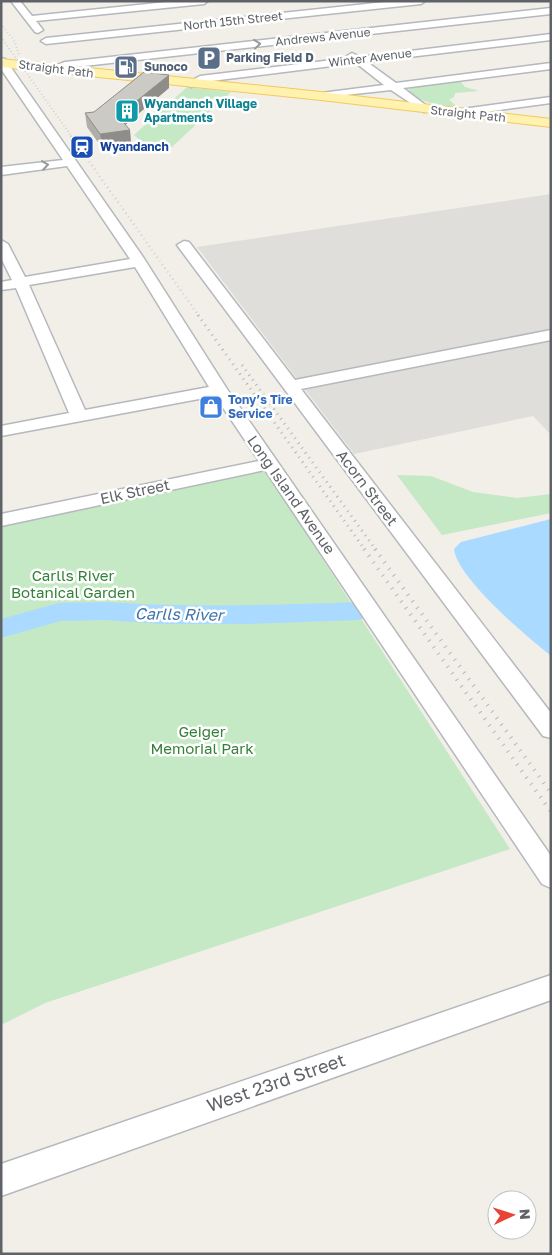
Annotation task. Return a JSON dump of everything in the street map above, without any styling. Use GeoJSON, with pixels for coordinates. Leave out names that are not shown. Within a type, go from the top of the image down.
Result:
{"type":"FeatureCollection","features":[{"type":"Feature","properties":{"kind":"main road","name":"Straight Path"},"geometry":{"type":"LineString","coordinates":[[1,62],[62,64],[207,88],[356,101]]}},
{"type":"Feature","properties":{"kind":"main road","name":"Straight Path"},"geometry":{"type":"LineString","coordinates":[[195,85],[212,84],[551,123]]}},
{"type":"Feature","properties":{"kind":"street"},"geometry":{"type":"LineString","coordinates":[[15,1],[62,64]]}},
{"type":"Feature","properties":{"kind":"street"},"geometry":{"type":"LineString","coordinates":[[29,19],[204,1]]}},
{"type":"Feature","properties":{"kind":"street","name":"North 15th Street"},"geometry":{"type":"LineString","coordinates":[[46,41],[421,1]]}},
{"type":"Feature","properties":{"kind":"street"},"geometry":{"type":"LineString","coordinates":[[282,6],[395,86],[424,109]]}},
{"type":"Feature","properties":{"kind":"street","name":"Andrews Avenue"},"geometry":{"type":"LineString","coordinates":[[62,64],[551,11]]}},
{"type":"Feature","properties":{"kind":"street","name":"Winter Avenue"},"geometry":{"type":"LineString","coordinates":[[195,85],[200,79],[551,37]]}},
{"type":"Feature","properties":{"kind":"street","name":"Long Island Avenue"},"geometry":{"type":"LineString","coordinates":[[1,62],[72,162],[139,262],[219,390],[551,877]]}},
{"type":"Feature","properties":{"kind":"street"},"geometry":{"type":"LineString","coordinates":[[321,96],[551,66]]}},
{"type":"Feature","properties":{"kind":"street"},"geometry":{"type":"LineString","coordinates":[[455,112],[551,100]]}},
{"type":"Feature","properties":{"kind":"street"},"geometry":{"type":"LineString","coordinates":[[1,171],[72,162]]}},
{"type":"Feature","properties":{"kind":"street"},"geometry":{"type":"LineString","coordinates":[[1,244],[21,282],[79,416]]}},
{"type":"Feature","properties":{"kind":"street","name":"Acorn Street"},"geometry":{"type":"LineString","coordinates":[[184,245],[289,386],[548,723]]}},
{"type":"Feature","properties":{"kind":"street"},"geometry":{"type":"LineString","coordinates":[[1,286],[139,262]]}},
{"type":"Feature","properties":{"kind":"street"},"geometry":{"type":"LineString","coordinates":[[289,386],[551,335]]}},
{"type":"Feature","properties":{"kind":"street"},"geometry":{"type":"LineString","coordinates":[[1,431],[219,390]]}},
{"type":"Feature","properties":{"kind":"street","name":"Elk Street"},"geometry":{"type":"LineString","coordinates":[[1,520],[269,464]]}},
{"type":"Feature","properties":{"kind":"street","name":"West 23rd Street"},"geometry":{"type":"LineString","coordinates":[[1,1180],[551,986]]}},
{"type":"Feature","properties":{"kind":"shaded area"},"geometry":{"type":"Polygon","coordinates":[[[551,194],[551,435],[533,416],[354,454],[197,247],[551,194]]]}},
{"type":"Feature","properties":{"kind":"green space"},"geometry":{"type":"Polygon","coordinates":[[[459,80],[465,87],[479,91],[455,93],[454,97],[449,100],[459,108],[424,101],[408,91],[413,86],[459,80]]]}},
{"type":"Feature","properties":{"kind":"green space"},"geometry":{"type":"Polygon","coordinates":[[[187,87],[231,92],[172,147],[143,143],[134,135],[187,87]]]}},
{"type":"Feature","properties":{"kind":"green space","name":"Geiger Memorial Park"},"geometry":{"type":"Polygon","coordinates":[[[265,470],[510,849],[45,1003],[1,1025],[1,525],[265,470]]]}},
{"type":"Feature","properties":{"kind":"green space"},"geometry":{"type":"Polygon","coordinates":[[[397,475],[431,476],[473,492],[517,498],[551,494],[551,513],[442,535],[397,475]]]}},
{"type":"Feature","properties":{"kind":"water"},"geometry":{"type":"Polygon","coordinates":[[[551,519],[551,656],[480,591],[458,561],[454,549],[461,542],[551,519]]]}},
{"type":"Feature","properties":{"kind":"building"},"geometry":{"type":"Polygon","coordinates":[[[144,72],[169,75],[118,116],[130,130],[100,134],[85,113],[94,112],[144,72]]]}},
{"type":"Feature","properties":{"kind":"waterway","name":"Carlls River"},"geometry":{"type":"LineString","coordinates":[[1,629],[59,612],[105,611],[162,615],[247,615],[358,611]]}},
{"type":"Feature","properties":{"kind":"railway"},"geometry":{"type":"LineString","coordinates":[[1,24],[15,42],[19,55]]}},
{"type":"Feature","properties":{"kind":"railway"},"geometry":{"type":"LineString","coordinates":[[1,37],[72,137]]}},
{"type":"Feature","properties":{"kind":"railway"},"geometry":{"type":"LineString","coordinates":[[71,136],[199,316]]}},
{"type":"Feature","properties":{"kind":"railway"},"geometry":{"type":"LineString","coordinates":[[198,315],[365,550]]}},
{"type":"Feature","properties":{"kind":"railway"},"geometry":{"type":"LineString","coordinates":[[242,365],[376,550]]}},
{"type":"Feature","properties":{"kind":"railway"},"geometry":{"type":"LineString","coordinates":[[364,549],[551,812]]}},
{"type":"Feature","properties":{"kind":"railway"},"geometry":{"type":"LineString","coordinates":[[375,549],[551,793]]}},
{"type":"Feature","properties":{"kind":"place","name":"Parking Field D"},"geometry":{"type":"Point","coordinates":[209,58]}},
{"type":"Feature","properties":{"kind":"place","name":"Sunoco"},"geometry":{"type":"Point","coordinates":[126,67]}},
{"type":"Feature","properties":{"kind":"place","name":"Wyandanch Village Apartments"},"geometry":{"type":"Point","coordinates":[127,111]}},
{"type":"Feature","properties":{"kind":"place","name":"Wyandanch"},"geometry":{"type":"Point","coordinates":[82,147]}},
{"type":"Feature","properties":{"kind":"place","name":"Tony’s Tire Service"},"geometry":{"type":"Point","coordinates":[211,407]}},
{"type":"Feature","properties":{"kind":"park label","name":"Carlls River Botanical Garden"},"geometry":{"type":"Point","coordinates":[73,584]}}]}
